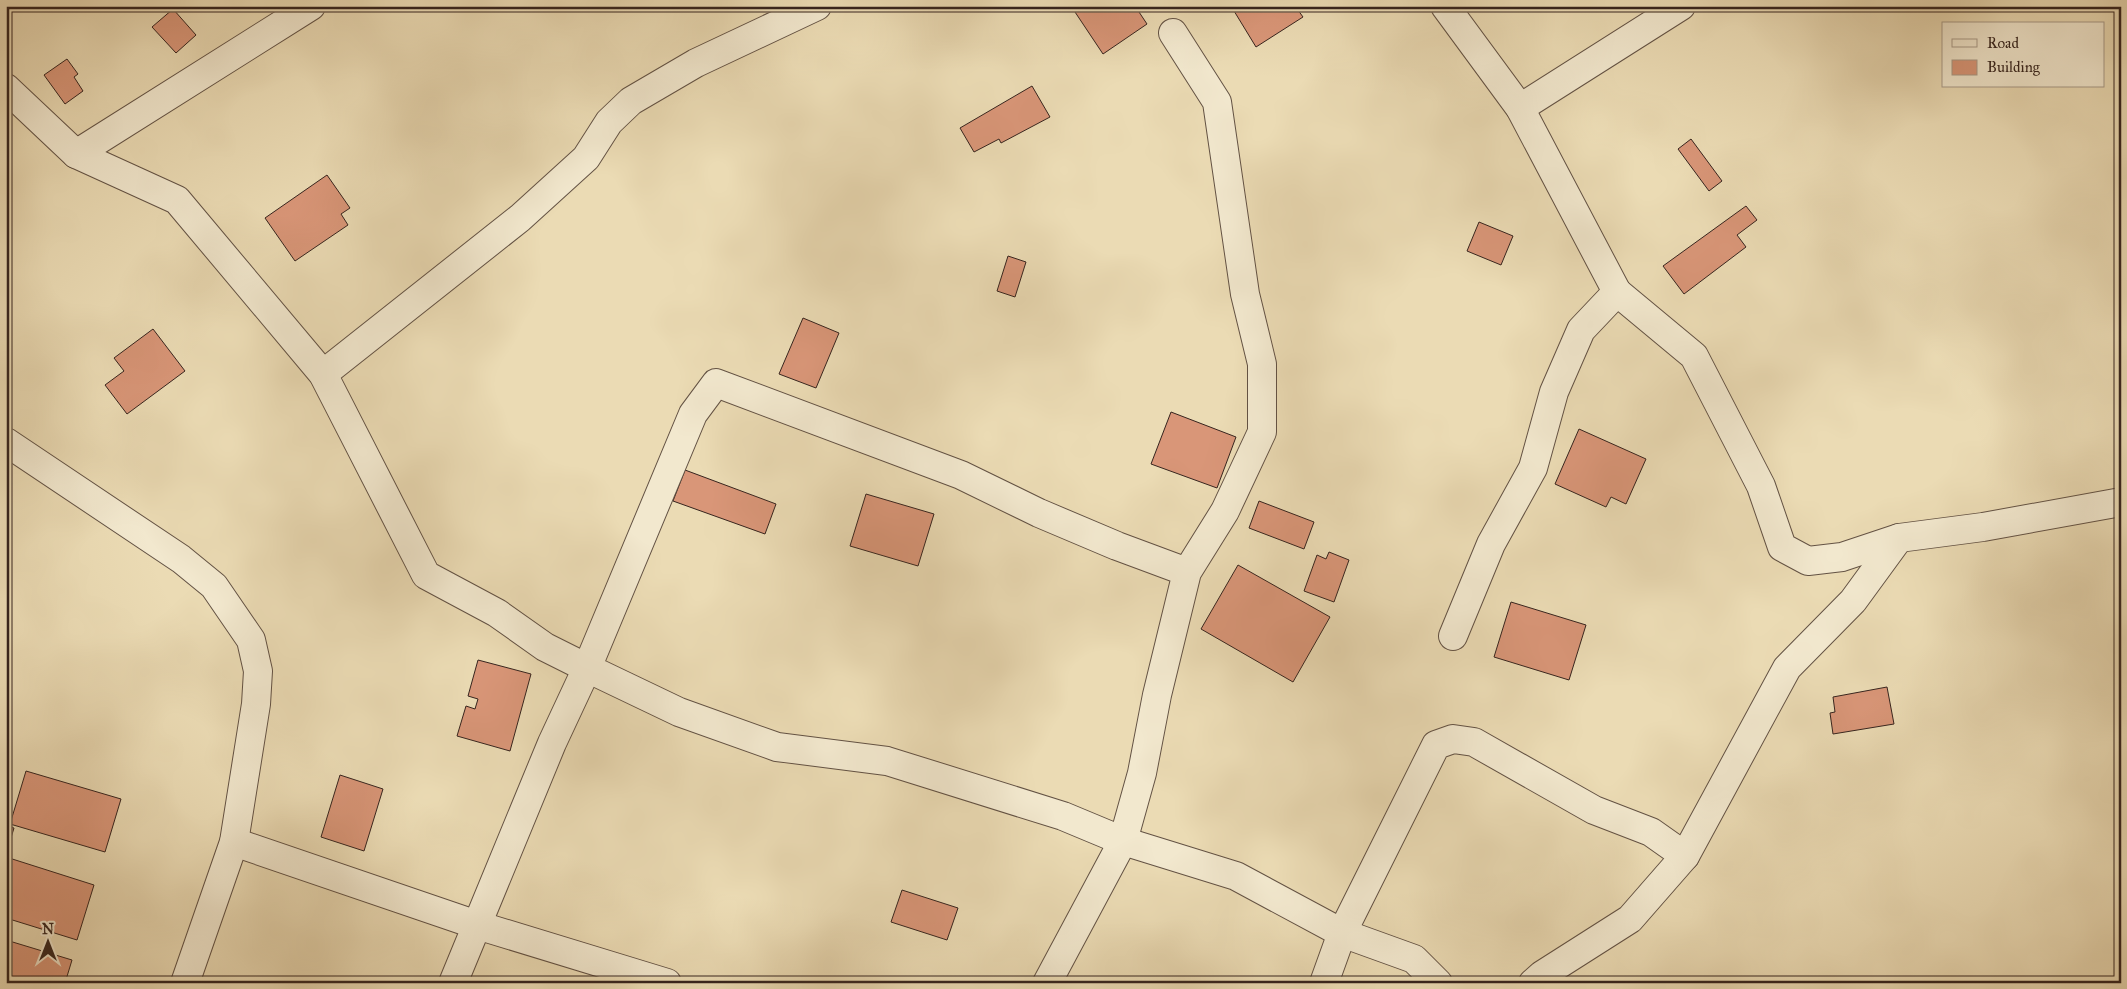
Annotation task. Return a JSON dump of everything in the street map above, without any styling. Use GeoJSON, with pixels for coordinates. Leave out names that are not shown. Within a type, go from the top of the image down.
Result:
{"type":"FeatureCollection","features":[{"type":"Feature","properties":{"kind":"street"},"geometry":{"type":"LineString","coordinates":[[76,154],[311,6]]}},
{"type":"Feature","properties":{"kind":"street"},"geometry":{"type":"LineString","coordinates":[[323,374],[520,218],[586,158],[609,122],[632,101],[696,62],[817,6]]}},
{"type":"Feature","properties":{"kind":"street"},"geometry":{"type":"LineString","coordinates":[[1445,6],[1520,108],[1618,292],[1694,356],[1761,486],[1782,547],[1808,561],[1842,557],[1899,538],[1983,527],[2121,502]]}},
{"type":"Feature","properties":{"kind":"street"},"geometry":{"type":"LineString","coordinates":[[1520,108],[1681,6]]}},
{"type":"Feature","properties":{"kind":"street"},"geometry":{"type":"LineString","coordinates":[[1047,983],[1123,841],[1142,773],[1157,695],[1187,572],[1225,511],[1262,432],[1262,364],[1245,294],[1217,102],[1173,33]]}},
{"type":"Feature","properties":{"kind":"street"},"geometry":{"type":"LineString","coordinates":[[6,88],[76,154],[177,200],[323,374],[426,576],[497,613],[545,647],[679,712],[777,747],[887,762],[1063,816],[1123,841],[1236,876],[1342,933],[1414,959],[1438,983]]}},
{"type":"Feature","properties":{"kind":"street"},"geometry":{"type":"LineString","coordinates":[[1453,636],[1491,544],[1533,468],[1554,392],[1581,330],[1618,292]]}},
{"type":"Feature","properties":{"kind":"street"},"geometry":{"type":"LineString","coordinates":[[453,983],[552,743],[588,668],[694,414],[716,383],[961,475],[1047,517],[1116,546],[1187,572]]}},
{"type":"Feature","properties":{"kind":"street"},"geometry":{"type":"LineString","coordinates":[[6,442],[181,559],[214,586],[251,640],[258,671],[256,704],[234,842],[185,983]]}},
{"type":"Feature","properties":{"kind":"street"},"geometry":{"type":"LineString","coordinates":[[1533,983],[1542,975],[1630,919],[1685,856],[1787,668],[1853,601],[1899,538]]}},
{"type":"Feature","properties":{"kind":"street"},"geometry":{"type":"LineString","coordinates":[[1324,983],[1342,933],[1436,745],[1453,739],[1474,742],[1594,810],[1651,832],[1685,856]]}},
{"type":"Feature","properties":{"kind":"street"},"geometry":{"type":"LineString","coordinates":[[234,842],[477,925],[666,983]]}},
{"type":"Feature","properties":{"kind":"building"},"geometry":{"type":"Polygon","coordinates":[[[1071,6],[1135,6],[1147,24],[1103,54],[1071,6]]]}},
{"type":"Feature","properties":{"kind":"building"},"geometry":{"type":"Polygon","coordinates":[[[1231,6],[1295,6],[1303,17],[1256,47],[1231,6]]]}},
{"type":"Feature","properties":{"kind":"building"},"geometry":{"type":"Polygon","coordinates":[[[173,9],[196,35],[176,53],[152,27],[173,9]]]}},
{"type":"Feature","properties":{"kind":"building"},"geometry":{"type":"Polygon","coordinates":[[[67,59],[78,74],[74,77],[83,91],[65,104],[44,75],[67,59]]]}},
{"type":"Feature","properties":{"kind":"building"},"geometry":{"type":"Polygon","coordinates":[[[1032,86],[1050,117],[1001,143],[999,139],[974,152],[960,128],[1032,86]]]}},
{"type":"Feature","properties":{"kind":"building"},"geometry":{"type":"Polygon","coordinates":[[[1691,139],[1722,181],[1709,191],[1678,149],[1691,139]]]}},
{"type":"Feature","properties":{"kind":"building"},"geometry":{"type":"Polygon","coordinates":[[[327,175],[350,208],[341,214],[348,225],[295,261],[265,218],[327,175]]]}},
{"type":"Feature","properties":{"kind":"building"},"geometry":{"type":"Polygon","coordinates":[[[1746,206],[1757,220],[1737,235],[1746,247],[1684,294],[1663,266],[1746,206]]]}},
{"type":"Feature","properties":{"kind":"building"},"geometry":{"type":"Polygon","coordinates":[[[1479,222],[1513,236],[1501,265],[1467,251],[1479,222]]]}},
{"type":"Feature","properties":{"kind":"building"},"geometry":{"type":"Polygon","coordinates":[[[1008,256],[1026,262],[1015,297],[997,291],[1008,256]]]}},
{"type":"Feature","properties":{"kind":"building"},"geometry":{"type":"Polygon","coordinates":[[[803,318],[839,333],[816,388],[779,374],[803,318]]]}},
{"type":"Feature","properties":{"kind":"building"},"geometry":{"type":"Polygon","coordinates":[[[153,329],[185,371],[127,414],[105,385],[124,371],[114,358],[153,329]]]}},
{"type":"Feature","properties":{"kind":"building"},"geometry":{"type":"Polygon","coordinates":[[[1171,412],[1236,437],[1217,488],[1151,464],[1171,412]]]}},
{"type":"Feature","properties":{"kind":"building"},"geometry":{"type":"Polygon","coordinates":[[[1579,429],[1646,459],[1626,504],[1611,497],[1606,507],[1555,484],[1579,429]]]}},
{"type":"Feature","properties":{"kind":"building"},"geometry":{"type":"Polygon","coordinates":[[[685,470],[776,504],[765,534],[673,501],[685,470]]]}},
{"type":"Feature","properties":{"kind":"building"},"geometry":{"type":"Polygon","coordinates":[[[866,494],[934,514],[918,566],[850,546],[866,494]]]}},
{"type":"Feature","properties":{"kind":"building"},"geometry":{"type":"Polygon","coordinates":[[[1259,501],[1314,522],[1304,549],[1249,528],[1259,501]]]}},
{"type":"Feature","properties":{"kind":"building"},"geometry":{"type":"Polygon","coordinates":[[[1329,552],[1349,560],[1334,602],[1304,591],[1317,555],[1326,559],[1329,552]]]}},
{"type":"Feature","properties":{"kind":"building"},"geometry":{"type":"Polygon","coordinates":[[[1238,565],[1330,617],[1293,682],[1201,629],[1238,565]]]}},
{"type":"Feature","properties":{"kind":"building"},"geometry":{"type":"Polygon","coordinates":[[[1511,602],[1586,625],[1569,680],[1494,657],[1511,602]]]}},
{"type":"Feature","properties":{"kind":"building"},"geometry":{"type":"Polygon","coordinates":[[[478,660],[531,674],[510,751],[457,736],[466,706],[475,709],[478,699],[468,696],[478,660]]]}},
{"type":"Feature","properties":{"kind":"building"},"geometry":{"type":"Polygon","coordinates":[[[1887,687],[1894,724],[1833,734],[1830,713],[1835,712],[1833,697],[1887,687]]]}},
{"type":"Feature","properties":{"kind":"building"},"geometry":{"type":"Polygon","coordinates":[[[26,771],[121,799],[105,852],[10,824],[26,771]]]}},
{"type":"Feature","properties":{"kind":"building"},"geometry":{"type":"Polygon","coordinates":[[[340,775],[383,789],[364,851],[321,837],[340,775]]]}},
{"type":"Feature","properties":{"kind":"building"},"geometry":{"type":"Polygon","coordinates":[[[6,826],[14,828],[6,854],[6,826]]]}},
{"type":"Feature","properties":{"kind":"building"},"geometry":{"type":"Polygon","coordinates":[[[6,857],[94,885],[77,940],[6,918],[6,857]]]}},
{"type":"Feature","properties":{"kind":"building"},"geometry":{"type":"Polygon","coordinates":[[[902,890],[958,908],[947,940],[891,922],[902,890]]]}},
{"type":"Feature","properties":{"kind":"building"},"geometry":{"type":"Polygon","coordinates":[[[6,940],[72,960],[65,983],[6,983],[6,940]]]}}]}
